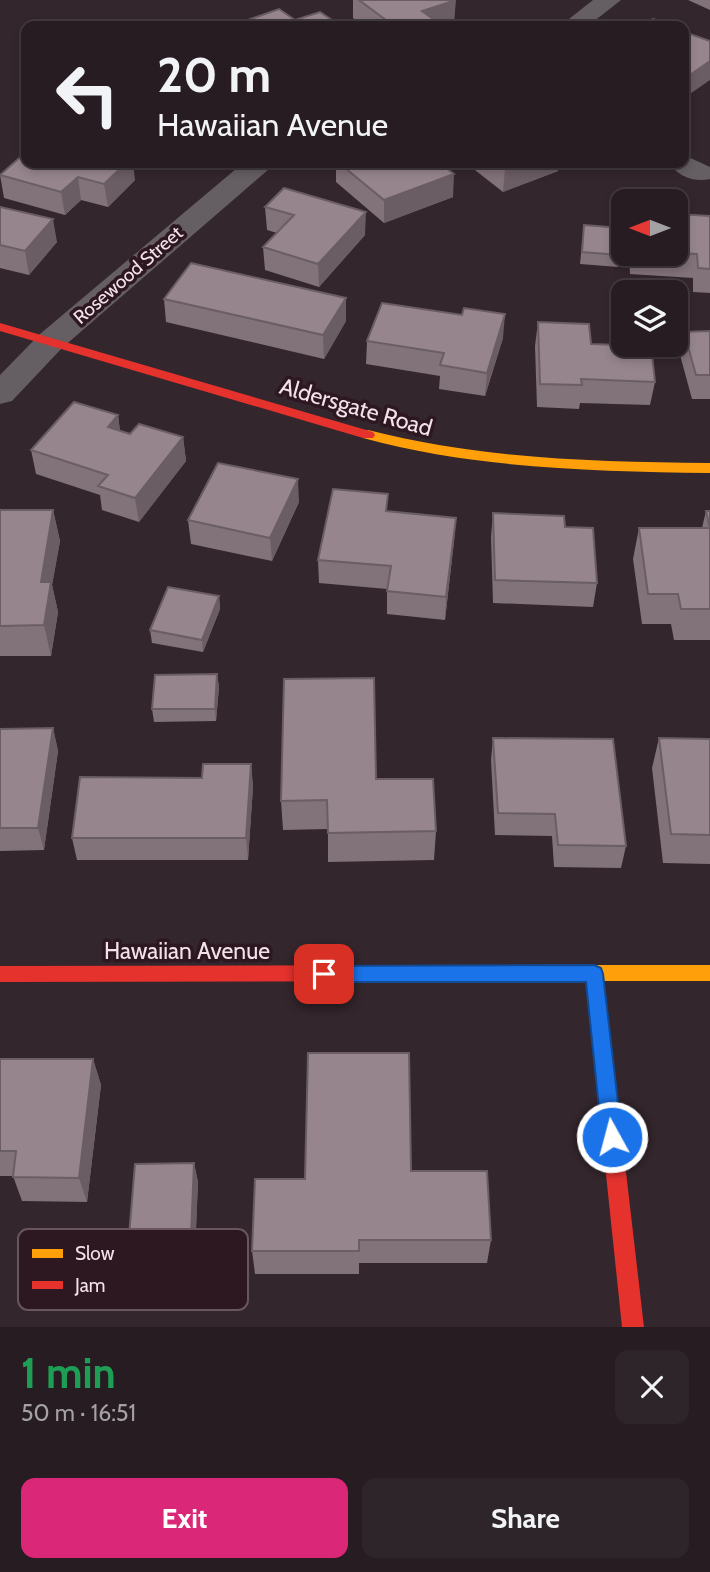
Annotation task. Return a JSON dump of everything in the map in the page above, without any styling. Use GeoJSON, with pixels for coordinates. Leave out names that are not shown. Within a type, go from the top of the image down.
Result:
{"type":"FeatureCollection","features":[{"type":"Feature","properties":{"kind":"street"},"geometry":{"type":"LineString","coordinates":[[579,21],[609,0]]}},
{"type":"Feature","properties":{"kind":"street","name":"Rosewood Street"},"geometry":{"type":"LineString","coordinates":[[0,394],[51,341],[240,177],[254,168]]}},
{"type":"Feature","properties":{"kind":"street","name":"Aldersgate Road"},"geometry":{"type":"LineString","coordinates":[[0,327],[371,436],[450,456],[534,465],[710,468]]}},
{"type":"Feature","properties":{"kind":"street","name":"Hawaiian Avenue"},"geometry":{"type":"LineString","coordinates":[[0,974],[710,973]]}},
{"type":"Feature","properties":{"kind":"street"},"geometry":{"type":"LineString","coordinates":[[594,974],[634,1327]]}},
{"type":"Feature","properties":{"kind":"building"},"geometry":{"type":"Polygon","coordinates":[[[359,0],[456,0],[422,11],[436,21],[387,21],[359,0]]]}},
{"type":"Feature","properties":{"kind":"building"},"geometry":{"type":"Polygon","coordinates":[[[279,9],[295,20],[320,12],[334,21],[245,21],[279,9]]]}},
{"type":"Feature","properties":{"kind":"building"},"geometry":{"type":"Polygon","coordinates":[[[689,34],[710,41],[710,61],[689,76],[689,34]]]}},
{"type":"Feature","properties":{"kind":"building"},"geometry":{"type":"Polygon","coordinates":[[[21,156],[21,168],[121,168],[104,184],[78,177],[61,192],[0,175],[21,156]]]}},
{"type":"Feature","properties":{"kind":"building"},"geometry":{"type":"Polygon","coordinates":[[[345,168],[446,168],[454,174],[384,200],[345,168]]]}},
{"type":"Feature","properties":{"kind":"building"},"geometry":{"type":"Polygon","coordinates":[[[284,188],[366,212],[318,264],[263,247],[294,215],[265,207],[284,188]]]}},
{"type":"Feature","properties":{"kind":"building"},"geometry":{"type":"Polygon","coordinates":[[[0,207],[53,219],[25,251],[0,245],[0,207]]]}},
{"type":"Feature","properties":{"kind":"building"},"geometry":{"type":"Polygon","coordinates":[[[688,215],[710,216],[710,269],[698,268],[697,254],[688,254],[688,215]]]}},
{"type":"Feature","properties":{"kind":"building"},"geometry":{"type":"Polygon","coordinates":[[[584,225],[611,227],[611,254],[582,252],[584,225]]]}},
{"type":"Feature","properties":{"kind":"building"},"geometry":{"type":"Polygon","coordinates":[[[191,263],[346,298],[323,335],[164,299],[191,263]]]}},
{"type":"Feature","properties":{"kind":"building"},"geometry":{"type":"Polygon","coordinates":[[[382,303],[462,315],[464,308],[505,314],[487,373],[440,365],[444,353],[367,341],[382,303]]]}},
{"type":"Feature","properties":{"kind":"building"},"geometry":{"type":"Polygon","coordinates":[[[538,322],[589,324],[591,344],[611,345],[611,357],[652,357],[655,382],[581,379],[582,385],[540,384],[538,322]]]}},
{"type":"Feature","properties":{"kind":"building"},"geometry":{"type":"Polygon","coordinates":[[[710,331],[710,375],[696,375],[688,346],[688,332],[710,331]]]}},
{"type":"Feature","properties":{"kind":"building"},"geometry":{"type":"Polygon","coordinates":[[[74,402],[118,415],[108,427],[130,434],[139,424],[183,437],[135,498],[98,486],[108,475],[31,450],[74,402]]]}},
{"type":"Feature","properties":{"kind":"building"},"geometry":{"type":"Polygon","coordinates":[[[218,463],[298,479],[270,538],[188,520],[218,463]]]}},
{"type":"Feature","properties":{"kind":"building"},"geometry":{"type":"Polygon","coordinates":[[[333,489],[388,494],[386,511],[456,518],[446,597],[387,591],[391,566],[318,560],[333,489]]]}},
{"type":"Feature","properties":{"kind":"building"},"geometry":{"type":"Polygon","coordinates":[[[0,510],[53,510],[41,582],[51,582],[44,625],[0,626],[0,510]]]}},
{"type":"Feature","properties":{"kind":"building"},"geometry":{"type":"Polygon","coordinates":[[[706,511],[710,511],[710,528],[706,511]]]}},
{"type":"Feature","properties":{"kind":"building"},"geometry":{"type":"Polygon","coordinates":[[[493,513],[564,516],[565,527],[593,528],[597,583],[495,580],[493,513]]]}},
{"type":"Feature","properties":{"kind":"building"},"geometry":{"type":"Polygon","coordinates":[[[639,528],[710,528],[710,609],[681,609],[678,594],[648,594],[639,528]]]}},
{"type":"Feature","properties":{"kind":"building"},"geometry":{"type":"Polygon","coordinates":[[[168,587],[219,596],[202,640],[150,630],[168,587]]]}},
{"type":"Feature","properties":{"kind":"building"},"geometry":{"type":"Polygon","coordinates":[[[217,674],[215,709],[152,709],[155,675],[217,674]]]}},
{"type":"Feature","properties":{"kind":"building"},"geometry":{"type":"Polygon","coordinates":[[[374,678],[376,779],[433,779],[436,831],[328,833],[327,800],[281,801],[284,679],[374,678]]]}},
{"type":"Feature","properties":{"kind":"building"},"geometry":{"type":"Polygon","coordinates":[[[53,728],[38,828],[0,828],[0,729],[53,728]]]}},
{"type":"Feature","properties":{"kind":"building"},"geometry":{"type":"Polygon","coordinates":[[[493,738],[613,739],[626,846],[558,845],[555,814],[498,813],[493,738]]]}},
{"type":"Feature","properties":{"kind":"building"},"geometry":{"type":"Polygon","coordinates":[[[659,738],[710,739],[710,835],[671,834],[659,738]]]}},
{"type":"Feature","properties":{"kind":"building"},"geometry":{"type":"Polygon","coordinates":[[[203,764],[251,764],[246,838],[72,838],[80,777],[202,778],[203,764]]]}},
{"type":"Feature","properties":{"kind":"building"},"geometry":{"type":"Polygon","coordinates":[[[308,1053],[409,1053],[411,1171],[487,1171],[491,1240],[359,1240],[359,1251],[252,1251],[255,1179],[305,1179],[308,1053]]]}},
{"type":"Feature","properties":{"kind":"building"},"geometry":{"type":"Polygon","coordinates":[[[0,1059],[93,1059],[79,1178],[13,1177],[16,1151],[0,1151],[0,1059]]]}},
{"type":"Feature","properties":{"kind":"building"},"geometry":{"type":"Polygon","coordinates":[[[194,1163],[191,1229],[130,1229],[135,1164],[194,1163]]]}},
{"type":"Feature","properties":{"kind":"traffic: slow"},"geometry":{"type":"LineString","coordinates":[[368,435],[452,454],[495,459],[580,465],[710,468]]}},
{"type":"Feature","properties":{"kind":"traffic: slow"},"geometry":{"type":"LineString","coordinates":[[541,973],[710,973]]}},
{"type":"Feature","properties":{"kind":"traffic: jam"},"geometry":{"type":"LineString","coordinates":[[0,327],[368,435]]}},
{"type":"Feature","properties":{"kind":"traffic: jam"},"geometry":{"type":"LineString","coordinates":[[0,974],[541,973]]}},
{"type":"Feature","properties":{"kind":"traffic: jam"},"geometry":{"type":"LineString","coordinates":[[594,974],[633,1327]]}},
{"type":"Feature","properties":{"kind":"route"},"geometry":{"type":"LineString","coordinates":[[324,974],[594,974],[612,1137]]}}]}
